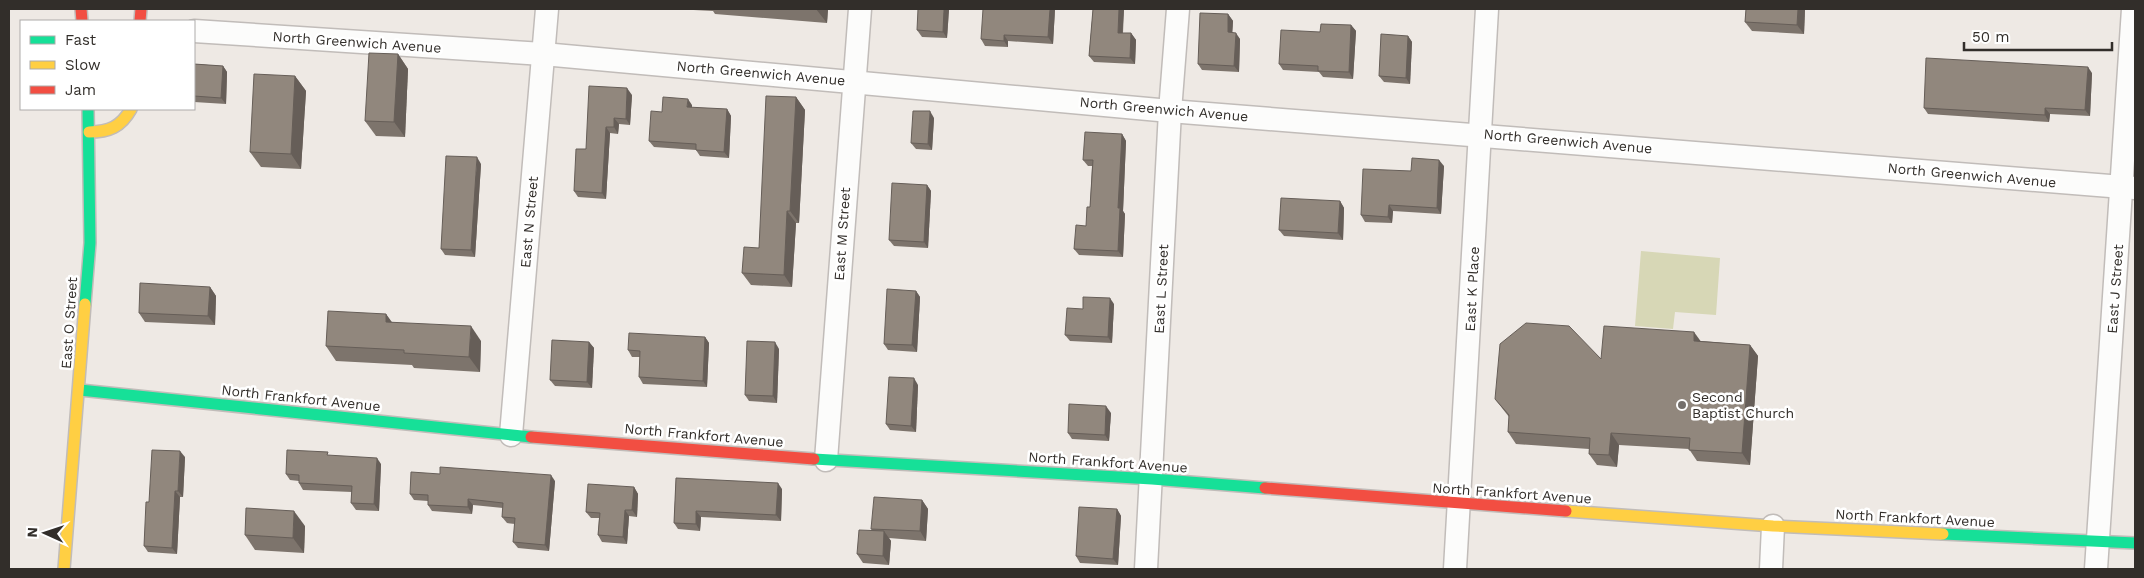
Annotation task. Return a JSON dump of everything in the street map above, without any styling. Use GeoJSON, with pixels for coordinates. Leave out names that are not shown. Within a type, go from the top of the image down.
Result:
{"type":"FeatureCollection","features":[{"type":"Feature","properties":{"kind":"street","name":"East N Street"},"geometry":{"type":"LineString","coordinates":[[511,435],[547,9]]}},
{"type":"Feature","properties":{"kind":"street","name":"East M Street"},"geometry":{"type":"LineString","coordinates":[[826,460],[860,9]]}},
{"type":"Feature","properties":{"kind":"street","name":"East L Street"},"geometry":{"type":"LineString","coordinates":[[1146,569],[1170,111],[1178,9]]}},
{"type":"Feature","properties":{"kind":"street","name":"East K Place"},"geometry":{"type":"LineString","coordinates":[[1455,569],[1487,9]]}},
{"type":"Feature","properties":{"kind":"street","name":"East J Street"},"geometry":{"type":"LineString","coordinates":[[2096,569],[2128,187],[2133,9]]}},
{"type":"Feature","properties":{"kind":"street","name":"North Greenwich Avenue"},"geometry":{"type":"LineString","coordinates":[[195,31],[543,54],[1170,111],[1481,134],[2128,187]]}},
{"type":"Feature","properties":{"kind":"street","name":"East O Street"},"geometry":{"type":"LineString","coordinates":[[64,569],[80,390],[90,243],[88,110]]}},
{"type":"Feature","properties":{"kind":"street"},"geometry":{"type":"LineString","coordinates":[[89,132],[103,133],[116,130],[124,122],[130,110]]}},
{"type":"Feature","properties":{"kind":"street","name":"North Frankfort Avenue"},"geometry":{"type":"LineString","coordinates":[[80,390],[511,435],[826,460],[1152,479],[1459,504],[1773,526],[2135,543]]}},
{"type":"Feature","properties":{"kind":"street"},"geometry":{"type":"LineString","coordinates":[[1770,569],[1773,526]]}},
{"type":"Feature","properties":{"kind":"green space"},"geometry":{"type":"Polygon","coordinates":[[[1641,251],[1720,258],[1716,315],[1675,312],[1673,329],[1635,326],[1641,251]]]}},
{"type":"Feature","properties":{"kind":"building"},"geometry":{"type":"Polygon","coordinates":[[[918,9],[944,9],[943,32],[917,30],[918,9]]]}},
{"type":"Feature","properties":{"kind":"building"},"geometry":{"type":"Polygon","coordinates":[[[983,9],[1050,9],[1048,37],[1004,35],[1004,41],[981,39],[983,9]]]}},
{"type":"Feature","properties":{"kind":"building"},"geometry":{"type":"Polygon","coordinates":[[[1093,9],[1119,9],[1118,33],[1131,33],[1130,58],[1089,56],[1093,9]]]}},
{"type":"Feature","properties":{"kind":"building"},"geometry":{"type":"Polygon","coordinates":[[[1746,9],[1798,9],[1797,25],[1745,22],[1746,9]]]}},
{"type":"Feature","properties":{"kind":"building"},"geometry":{"type":"Polygon","coordinates":[[[1200,13],[1228,14],[1228,32],[1236,33],[1234,66],[1198,64],[1200,13]]]}},
{"type":"Feature","properties":{"kind":"building"},"geometry":{"type":"Polygon","coordinates":[[[1321,24],[1351,25],[1349,72],[1318,71],[1318,66],[1279,64],[1281,30],[1320,32],[1321,24]]]}},
{"type":"Feature","properties":{"kind":"building"},"geometry":{"type":"Polygon","coordinates":[[[1381,34],[1408,36],[1406,78],[1379,76],[1381,34]]]}},
{"type":"Feature","properties":{"kind":"building"},"geometry":{"type":"Polygon","coordinates":[[[369,53],[398,54],[394,122],[365,121],[369,53]]]}},
{"type":"Feature","properties":{"kind":"building"},"geometry":{"type":"Polygon","coordinates":[[[1926,58],[2088,67],[2085,110],[2045,108],[2045,115],[1924,108],[1926,58]]]}},
{"type":"Feature","properties":{"kind":"building"},"geometry":{"type":"Polygon","coordinates":[[[195,64],[223,66],[221,98],[195,96],[195,64]]]}},
{"type":"Feature","properties":{"kind":"building"},"geometry":{"type":"Polygon","coordinates":[[[254,74],[295,76],[291,154],[250,152],[254,74]]]}},
{"type":"Feature","properties":{"kind":"building"},"geometry":{"type":"Polygon","coordinates":[[[589,86],[627,88],[626,119],[614,118],[614,127],[606,127],[602,193],[574,191],[576,149],[586,149],[589,86]]]}},
{"type":"Feature","properties":{"kind":"building"},"geometry":{"type":"Polygon","coordinates":[[[766,96],[796,97],[790,211],[787,211],[784,275],[742,273],[744,247],[759,248],[766,96]]]}},
{"type":"Feature","properties":{"kind":"building"},"geometry":{"type":"Polygon","coordinates":[[[663,97],[688,99],[687,107],[727,109],[724,152],[696,150],[696,144],[649,141],[651,111],[662,112],[663,97]]]}},
{"type":"Feature","properties":{"kind":"building"},"geometry":{"type":"Polygon","coordinates":[[[913,111],[930,111],[928,144],[911,143],[913,111]]]}},
{"type":"Feature","properties":{"kind":"building"},"geometry":{"type":"Polygon","coordinates":[[[1085,132],[1122,134],[1118,251],[1074,249],[1076,225],[1086,226],[1087,207],[1090,207],[1093,160],[1083,160],[1085,132]]]}},
{"type":"Feature","properties":{"kind":"building"},"geometry":{"type":"Polygon","coordinates":[[[446,156],[477,157],[471,250],[441,249],[446,156]]]}},
{"type":"Feature","properties":{"kind":"building"},"geometry":{"type":"Polygon","coordinates":[[[1412,158],[1439,160],[1437,208],[1389,205],[1388,217],[1361,215],[1363,169],[1411,171],[1412,158]]]}},
{"type":"Feature","properties":{"kind":"building"},"geometry":{"type":"Polygon","coordinates":[[[892,183],[927,185],[924,242],[889,240],[892,183]]]}},
{"type":"Feature","properties":{"kind":"building"},"geometry":{"type":"Polygon","coordinates":[[[1281,198],[1340,201],[1338,233],[1279,230],[1281,198]]]}},
{"type":"Feature","properties":{"kind":"building"},"geometry":{"type":"Polygon","coordinates":[[[140,283],[210,287],[208,316],[139,313],[140,283]]]}},
{"type":"Feature","properties":{"kind":"building"},"geometry":{"type":"Polygon","coordinates":[[[887,289],[916,291],[912,345],[884,344],[887,289]]]}},
{"type":"Feature","properties":{"kind":"building"},"geometry":{"type":"Polygon","coordinates":[[[1083,297],[1110,298],[1108,337],[1065,335],[1067,308],[1083,309],[1083,297]]]}},
{"type":"Feature","properties":{"kind":"building"},"geometry":{"type":"Polygon","coordinates":[[[328,311],[386,314],[386,322],[471,326],[469,357],[404,353],[404,350],[326,346],[328,311]]]}},
{"type":"Feature","properties":{"kind":"building","name":"Second Baptist Church"},"geometry":{"type":"Polygon","coordinates":[[[1526,323],[1569,326],[1601,359],[1604,326],[1694,332],[1694,341],[1750,345],[1742,453],[1689,450],[1690,438],[1611,433],[1609,455],[1589,454],[1590,438],[1508,432],[1509,415],[1495,399],[1500,344],[1526,323]]]}},
{"type":"Feature","properties":{"kind":"building"},"geometry":{"type":"Polygon","coordinates":[[[629,333],[705,337],[703,381],[639,377],[640,351],[628,350],[629,333]]]}},
{"type":"Feature","properties":{"kind":"building"},"geometry":{"type":"Polygon","coordinates":[[[552,340],[589,342],[587,382],[550,380],[552,340]]]}},
{"type":"Feature","properties":{"kind":"building"},"geometry":{"type":"Polygon","coordinates":[[[747,341],[775,342],[773,396],[745,395],[747,341]]]}},
{"type":"Feature","properties":{"kind":"building"},"geometry":{"type":"Polygon","coordinates":[[[889,377],[914,378],[911,426],[886,424],[889,377]]]}},
{"type":"Feature","properties":{"kind":"building"},"geometry":{"type":"Polygon","coordinates":[[[1069,404],[1106,406],[1105,435],[1068,433],[1069,404]]]}},
{"type":"Feature","properties":{"kind":"building"},"geometry":{"type":"Polygon","coordinates":[[[152,450],[180,451],[178,491],[175,491],[172,548],[144,546],[146,502],[149,502],[152,450]]]}},
{"type":"Feature","properties":{"kind":"building"},"geometry":{"type":"Polygon","coordinates":[[[287,450],[328,452],[327,455],[377,458],[374,504],[351,503],[352,486],[299,483],[299,475],[286,474],[287,450]]]}},
{"type":"Feature","properties":{"kind":"building"},"geometry":{"type":"Polygon","coordinates":[[[440,467],[551,475],[545,545],[513,542],[515,518],[502,517],[503,503],[468,499],[468,507],[428,505],[428,495],[410,494],[411,472],[440,474],[440,467]]]}},
{"type":"Feature","properties":{"kind":"building"},"geometry":{"type":"Polygon","coordinates":[[[676,478],[778,483],[776,515],[696,511],[696,524],[674,523],[676,478]]]}},
{"type":"Feature","properties":{"kind":"building"},"geometry":{"type":"Polygon","coordinates":[[[588,484],[634,487],[632,510],[625,510],[623,537],[598,535],[600,513],[586,512],[588,484]]]}},
{"type":"Feature","properties":{"kind":"building"},"geometry":{"type":"Polygon","coordinates":[[[874,497],[922,500],[920,531],[871,529],[874,497]]]}},
{"type":"Feature","properties":{"kind":"building"},"geometry":{"type":"Polygon","coordinates":[[[1079,507],[1117,509],[1113,559],[1076,556],[1079,507]]]}},
{"type":"Feature","properties":{"kind":"building"},"geometry":{"type":"Polygon","coordinates":[[[246,508],[294,511],[293,538],[245,535],[246,508]]]}},
{"type":"Feature","properties":{"kind":"building"},"geometry":{"type":"Polygon","coordinates":[[[859,530],[884,531],[883,556],[857,554],[859,530]]]}},
{"type":"Feature","properties":{"kind":"traffic: fast"},"geometry":{"type":"LineString","coordinates":[[85,304],[90,243],[88,110]]}},
{"type":"Feature","properties":{"kind":"traffic: fast"},"geometry":{"type":"LineString","coordinates":[[80,390],[531,437]]}},
{"type":"Feature","properties":{"kind":"traffic: fast"},"geometry":{"type":"LineString","coordinates":[[814,459],[1152,479],[1265,488]]}},
{"type":"Feature","properties":{"kind":"traffic: fast"},"geometry":{"type":"LineString","coordinates":[[1943,534],[2135,543]]}},
{"type":"Feature","properties":{"kind":"traffic: slow"},"geometry":{"type":"LineString","coordinates":[[89,132],[103,131],[114,127],[123,120],[130,110]]}},
{"type":"Feature","properties":{"kind":"traffic: slow"},"geometry":{"type":"LineString","coordinates":[[64,569],[85,304]]}},
{"type":"Feature","properties":{"kind":"traffic: slow"},"geometry":{"type":"LineString","coordinates":[[1566,511],[1773,526],[1943,534]]}},
{"type":"Feature","properties":{"kind":"traffic: jam"},"geometry":{"type":"LineString","coordinates":[[81,9],[82,20]]}},
{"type":"Feature","properties":{"kind":"traffic: jam"},"geometry":{"type":"LineString","coordinates":[[140,20],[141,9]]}},
{"type":"Feature","properties":{"kind":"traffic: jam"},"geometry":{"type":"LineString","coordinates":[[531,437],[814,459]]}},
{"type":"Feature","properties":{"kind":"traffic: jam"},"geometry":{"type":"LineString","coordinates":[[1265,488],[1566,511]]}},
{"type":"Feature","properties":{"kind":"place","name":"Second Baptist Church"},"geometry":{"type":"Point","coordinates":[1682,405]}}]}
